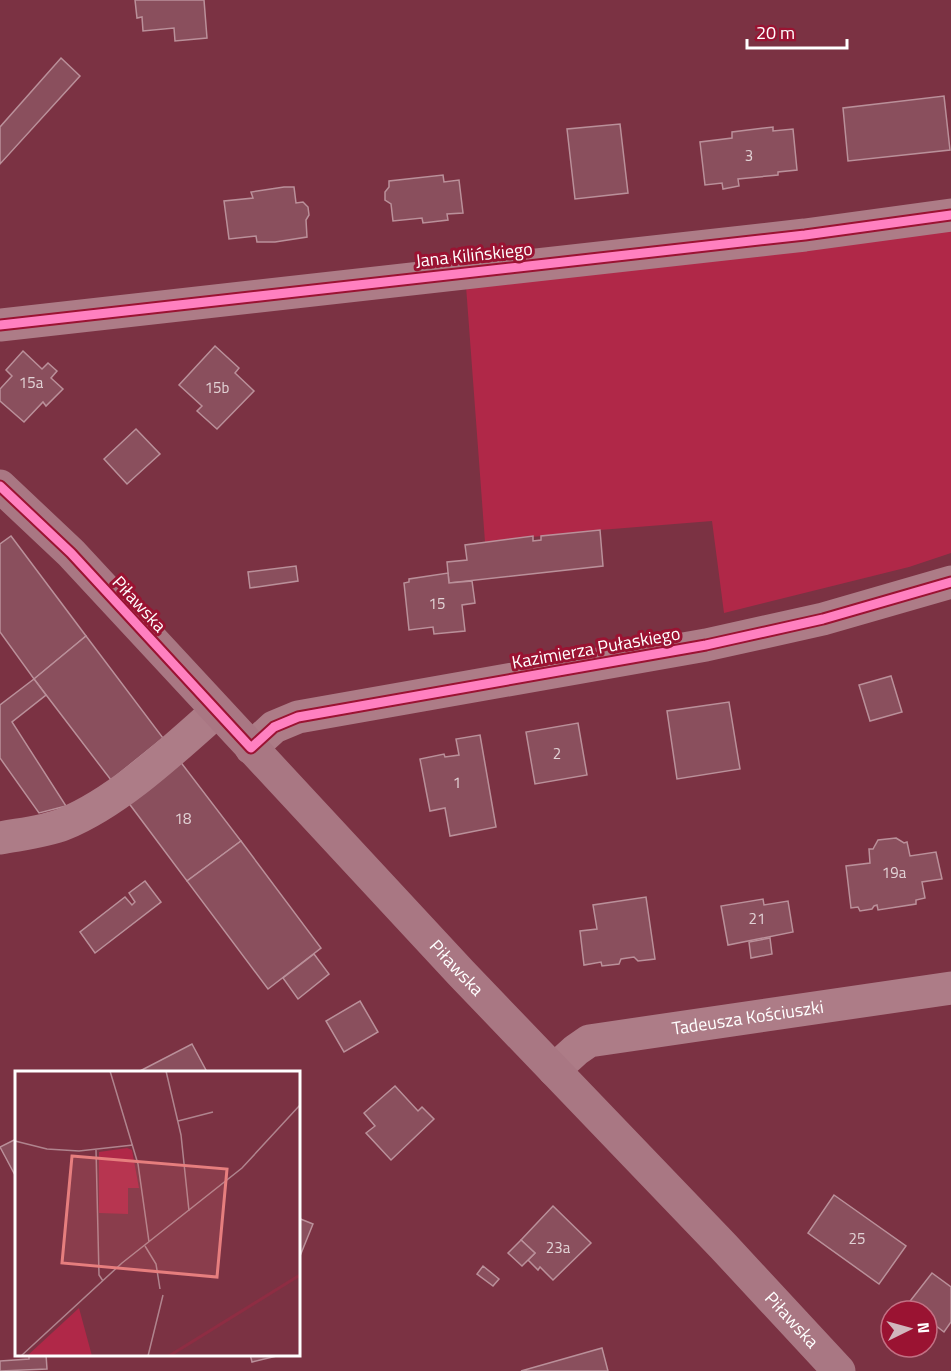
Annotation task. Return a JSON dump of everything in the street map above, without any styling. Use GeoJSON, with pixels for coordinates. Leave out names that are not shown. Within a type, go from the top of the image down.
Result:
{"type":"FeatureCollection","features":[{"type":"Feature","properties":{"kind":"street","name":"Jana Kilińskiego"},"geometry":{"type":"LineString","coordinates":[[0,325],[805,235],[951,215]]}},
{"type":"Feature","properties":{"kind":"street","name":"Piławska"},"geometry":{"type":"LineString","coordinates":[[0,486],[70,553],[839,1371]]}},
{"type":"Feature","properties":{"kind":"street","name":"Kazimierza Pułaskiego"},"geometry":{"type":"LineString","coordinates":[[251,748],[274,727],[298,717],[706,645],[823,619],[951,582]]}},
{"type":"Feature","properties":{"kind":"street"},"geometry":{"type":"LineString","coordinates":[[0,838],[55,827],[89,811],[172,751],[217,711]]}},
{"type":"Feature","properties":{"kind":"street","name":"Tadeusza Kościuszki"},"geometry":{"type":"LineString","coordinates":[[554,1070],[589,1041],[951,988]]}},
{"type":"Feature","properties":{"kind":"shaded area"},"geometry":{"type":"Polygon","coordinates":[[[951,228],[951,553],[909,567],[724,613],[712,521],[485,542],[466,286],[951,228]]]}},
{"type":"Feature","properties":{"kind":"building"},"geometry":{"type":"Polygon","coordinates":[[[135,0],[204,0],[207,38],[175,41],[174,28],[143,31],[142,17],[137,18],[135,0]]]}},
{"type":"Feature","properties":{"kind":"building"},"geometry":{"type":"Polygon","coordinates":[[[61,58],[80,76],[0,164],[0,127],[61,58]]]}},
{"type":"Feature","properties":{"kind":"building"},"geometry":{"type":"Polygon","coordinates":[[[944,96],[950,150],[848,161],[843,108],[944,96]]]}},
{"type":"Feature","properties":{"kind":"building"},"geometry":{"type":"Polygon","coordinates":[[[620,124],[628,193],[575,199],[567,129],[620,124]]]}},
{"type":"Feature","properties":{"kind":"building"},"geometry":{"type":"Polygon","coordinates":[[[773,127],[773,131],[793,129],[797,170],[778,172],[778,175],[738,179],[739,186],[723,189],[722,183],[705,185],[700,142],[732,138],[732,132],[773,127]]]}},
{"type":"Feature","properties":{"kind":"building"},"geometry":{"type":"Polygon","coordinates":[[[443,175],[444,182],[459,180],[463,213],[447,214],[448,220],[423,223],[422,218],[393,221],[391,204],[385,200],[389,181],[443,175]]]}},
{"type":"Feature","properties":{"kind":"building"},"geometry":{"type":"Polygon","coordinates":[[[294,187],[296,203],[303,202],[308,207],[307,237],[275,242],[257,242],[256,236],[229,239],[224,201],[253,198],[251,192],[294,187]]]}},
{"type":"Feature","properties":{"kind":"building"},"geometry":{"type":"Polygon","coordinates":[[[215,346],[239,368],[235,373],[254,391],[217,429],[197,411],[202,406],[179,385],[215,346]]]}},
{"type":"Feature","properties":{"kind":"building"},"geometry":{"type":"Polygon","coordinates":[[[23,351],[42,369],[48,363],[57,371],[51,378],[63,389],[46,406],[43,402],[24,422],[0,401],[0,389],[12,376],[6,370],[23,351]]]}},
{"type":"Feature","properties":{"kind":"building"},"geometry":{"type":"Polygon","coordinates":[[[136,429],[160,454],[127,484],[104,459],[136,429]]]}},
{"type":"Feature","properties":{"kind":"building"},"geometry":{"type":"Polygon","coordinates":[[[600,530],[603,566],[449,583],[447,562],[467,560],[465,545],[533,536],[533,541],[541,540],[541,536],[600,530]]]}},
{"type":"Feature","properties":{"kind":"building"},"geometry":{"type":"Polygon","coordinates":[[[11,536],[86,636],[34,679],[0,632],[0,544],[11,536]]]}},
{"type":"Feature","properties":{"kind":"building"},"geometry":{"type":"Polygon","coordinates":[[[296,566],[298,581],[250,588],[248,572],[296,566]]]}},
{"type":"Feature","properties":{"kind":"building"},"geometry":{"type":"Polygon","coordinates":[[[448,573],[449,583],[472,581],[475,603],[462,605],[465,631],[434,634],[433,627],[409,630],[404,583],[409,582],[409,579],[448,573]]]}},
{"type":"Feature","properties":{"kind":"building"},"geometry":{"type":"Polygon","coordinates":[[[86,636],[163,738],[111,780],[34,679],[86,636]]]}},
{"type":"Feature","properties":{"kind":"building"},"geometry":{"type":"Polygon","coordinates":[[[891,676],[902,712],[870,721],[859,685],[891,676]]]}},
{"type":"Feature","properties":{"kind":"building"},"geometry":{"type":"Polygon","coordinates":[[[34,679],[46,695],[12,722],[66,806],[39,813],[0,758],[0,705],[34,679]]]}},
{"type":"Feature","properties":{"kind":"building"},"geometry":{"type":"Polygon","coordinates":[[[729,702],[740,769],[677,779],[667,711],[729,702]]]}},
{"type":"Feature","properties":{"kind":"building"},"geometry":{"type":"Polygon","coordinates":[[[578,723],[587,775],[535,784],[526,732],[578,723]]]}},
{"type":"Feature","properties":{"kind":"building"},"geometry":{"type":"Polygon","coordinates":[[[480,735],[496,827],[450,836],[445,808],[430,811],[420,759],[444,754],[445,757],[459,755],[456,739],[480,735]]]}},
{"type":"Feature","properties":{"kind":"building"},"geometry":{"type":"Polygon","coordinates":[[[176,756],[241,841],[187,881],[125,798],[176,756]]]}},
{"type":"Feature","properties":{"kind":"building"},"geometry":{"type":"Polygon","coordinates":[[[896,838],[904,843],[907,842],[910,856],[936,852],[942,879],[922,882],[925,898],[916,900],[916,904],[878,910],[877,905],[872,909],[860,911],[858,907],[851,908],[846,866],[870,863],[869,849],[873,849],[878,840],[896,838]]]}},
{"type":"Feature","properties":{"kind":"building"},"geometry":{"type":"Polygon","coordinates":[[[241,841],[321,948],[268,989],[187,881],[241,841]]]}},
{"type":"Feature","properties":{"kind":"building"},"geometry":{"type":"Polygon","coordinates":[[[145,881],[161,902],[95,953],[80,932],[125,897],[132,905],[135,902],[129,893],[145,881]]]}},
{"type":"Feature","properties":{"kind":"building"},"geometry":{"type":"Polygon","coordinates":[[[646,897],[655,959],[638,961],[634,957],[621,959],[619,964],[602,966],[601,962],[584,965],[580,931],[597,929],[593,905],[646,897]]]}},
{"type":"Feature","properties":{"kind":"building"},"geometry":{"type":"Polygon","coordinates":[[[763,899],[764,905],[788,901],[793,932],[728,945],[721,906],[763,899]]]}},
{"type":"Feature","properties":{"kind":"building"},"geometry":{"type":"Polygon","coordinates":[[[770,938],[772,954],[751,958],[749,942],[770,938]]]}},
{"type":"Feature","properties":{"kind":"building"},"geometry":{"type":"Polygon","coordinates":[[[314,954],[329,974],[298,999],[283,978],[314,954]]]}},
{"type":"Feature","properties":{"kind":"building"},"geometry":{"type":"Polygon","coordinates":[[[360,1001],[378,1032],[344,1052],[326,1021],[360,1001]]]}},
{"type":"Feature","properties":{"kind":"building"},"geometry":{"type":"Polygon","coordinates":[[[192,1044],[206,1071],[140,1071],[192,1044]]]}},
{"type":"Feature","properties":{"kind":"building"},"geometry":{"type":"Polygon","coordinates":[[[395,1086],[418,1111],[422,1107],[434,1119],[391,1160],[366,1133],[375,1126],[364,1113],[395,1086]]]}},
{"type":"Feature","properties":{"kind":"building"},"geometry":{"type":"Polygon","coordinates":[[[15,1140],[15,1175],[0,1147],[15,1140]]]}},
{"type":"Feature","properties":{"kind":"building"},"geometry":{"type":"Polygon","coordinates":[[[834,1195],[906,1246],[879,1284],[808,1233],[834,1195]]]}},
{"type":"Feature","properties":{"kind":"building"},"geometry":{"type":"Polygon","coordinates":[[[553,1206],[591,1243],[553,1280],[540,1267],[538,1270],[528,1260],[535,1253],[521,1240],[553,1206]]]}},
{"type":"Feature","properties":{"kind":"building"},"geometry":{"type":"Polygon","coordinates":[[[300,1219],[313,1224],[300,1256],[300,1219]]]}},
{"type":"Feature","properties":{"kind":"building"},"geometry":{"type":"Polygon","coordinates":[[[521,1240],[535,1253],[522,1266],[508,1253],[521,1240]]]}},
{"type":"Feature","properties":{"kind":"building"},"geometry":{"type":"Polygon","coordinates":[[[483,1266],[499,1279],[493,1286],[477,1274],[483,1266]]]}},
{"type":"Feature","properties":{"kind":"building"},"geometry":{"type":"Polygon","coordinates":[[[932,1273],[951,1287],[951,1322],[944,1332],[939,1328],[939,1299],[912,1299],[932,1273]]]}},
{"type":"Feature","properties":{"kind":"building"},"geometry":{"type":"Polygon","coordinates":[[[602,1348],[608,1371],[521,1371],[602,1348]]]}},
{"type":"Feature","properties":{"kind":"building"},"geometry":{"type":"Polygon","coordinates":[[[29,1356],[46,1356],[47,1369],[0,1371],[0,1361],[29,1359],[29,1356]]]}},
{"type":"Feature","properties":{"kind":"building"},"geometry":{"type":"Polygon","coordinates":[[[250,1356],[277,1356],[252,1362],[250,1356]]]}},
{"type":"Feature","properties":{"kind":"cycle path"},"geometry":{"type":"LineString","coordinates":[[0,325],[805,235],[951,215]]}},
{"type":"Feature","properties":{"kind":"cycle path"},"geometry":{"type":"LineString","coordinates":[[0,486],[71,553],[251,748],[274,727],[298,717],[706,645],[823,619],[951,582]]}}]}
